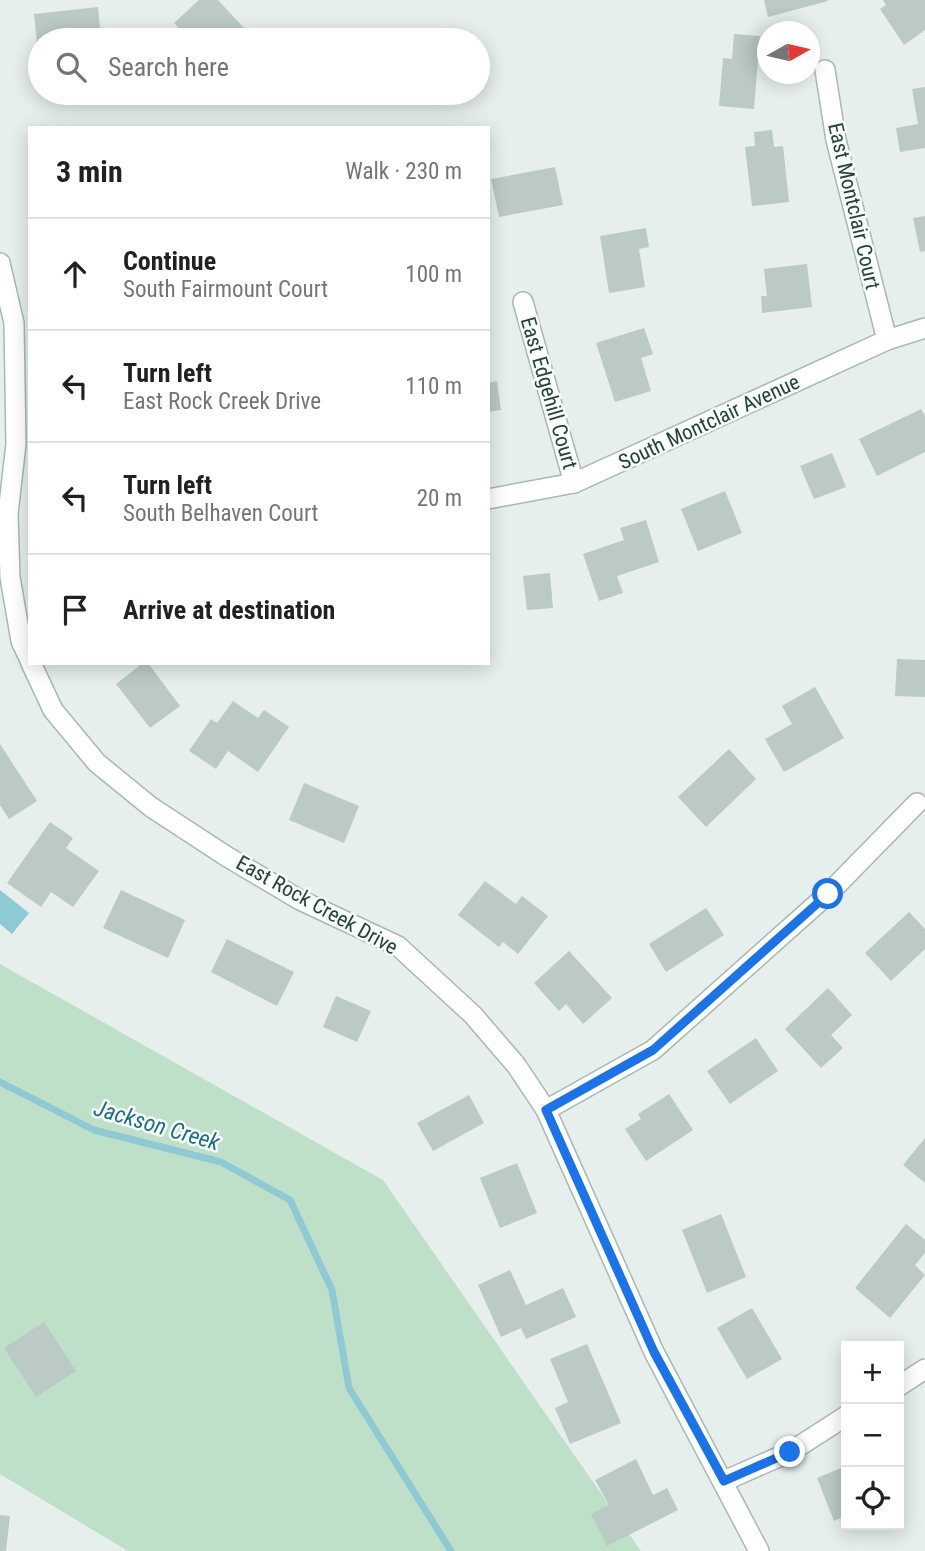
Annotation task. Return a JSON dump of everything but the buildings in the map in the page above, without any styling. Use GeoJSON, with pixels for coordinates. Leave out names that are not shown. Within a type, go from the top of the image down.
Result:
{"type":"FeatureCollection","features":[{"type":"Feature","properties":{"kind":"street","name":"East Montclair Court"},"geometry":{"type":"LineString","coordinates":[[825,70],[836,140],[887,340]]}},
{"type":"Feature","properties":{"kind":"street","name":"East Rock Creek Drive"},"geometry":{"type":"LineString","coordinates":[[0,263],[14,323],[23,446],[8,514],[10,577],[21,641],[28,657]]}},
{"type":"Feature","properties":{"kind":"street","name":"East Edgehill Court"},"geometry":{"type":"LineString","coordinates":[[523,302],[574,483]]}},
{"type":"Feature","properties":{"kind":"street","name":"South Montclair Avenue"},"geometry":{"type":"LineString","coordinates":[[490,499],[574,483],[887,340],[925,328]]}},
{"type":"Feature","properties":{"kind":"street","name":"East Rock Creek Drive"},"geometry":{"type":"LineString","coordinates":[[32,665],[54,710],[97,764],[151,807],[226,856],[300,900],[398,946],[473,1015],[516,1065],[546,1110],[654,1352],[759,1551]]}},
{"type":"Feature","properties":{"kind":"street"},"geometry":{"type":"LineString","coordinates":[[546,1110],[653,1050],[828,894],[917,803]]}},
{"type":"Feature","properties":{"kind":"street"},"geometry":{"type":"LineString","coordinates":[[904,1383],[925,1369]]}},
{"type":"Feature","properties":{"kind":"street"},"geometry":{"type":"LineString","coordinates":[[724,1481],[790,1452],[841,1419]]}},
{"type":"Feature","properties":{"kind":"green space"},"geometry":{"type":"Polygon","coordinates":[[[0,964],[383,1180],[641,1551],[128,1551],[0,1474],[0,964]]]}},
{"type":"Feature","properties":{"kind":"water"},"geometry":{"type":"Polygon","coordinates":[[[0,890],[29,913],[12,934],[0,924],[0,890]]]}},
{"type":"Feature","properties":{"kind":"waterway","name":"Jackson Creek"},"geometry":{"type":"LineString","coordinates":[[0,1082],[94,1130],[221,1162],[290,1200],[332,1290],[349,1388],[451,1551]]}},
{"type":"Feature","properties":{"kind":"route"},"geometry":{"type":"LineString","coordinates":[[790,1452],[724,1481],[654,1352],[546,1110],[653,1050],[828,894]]}}]}
